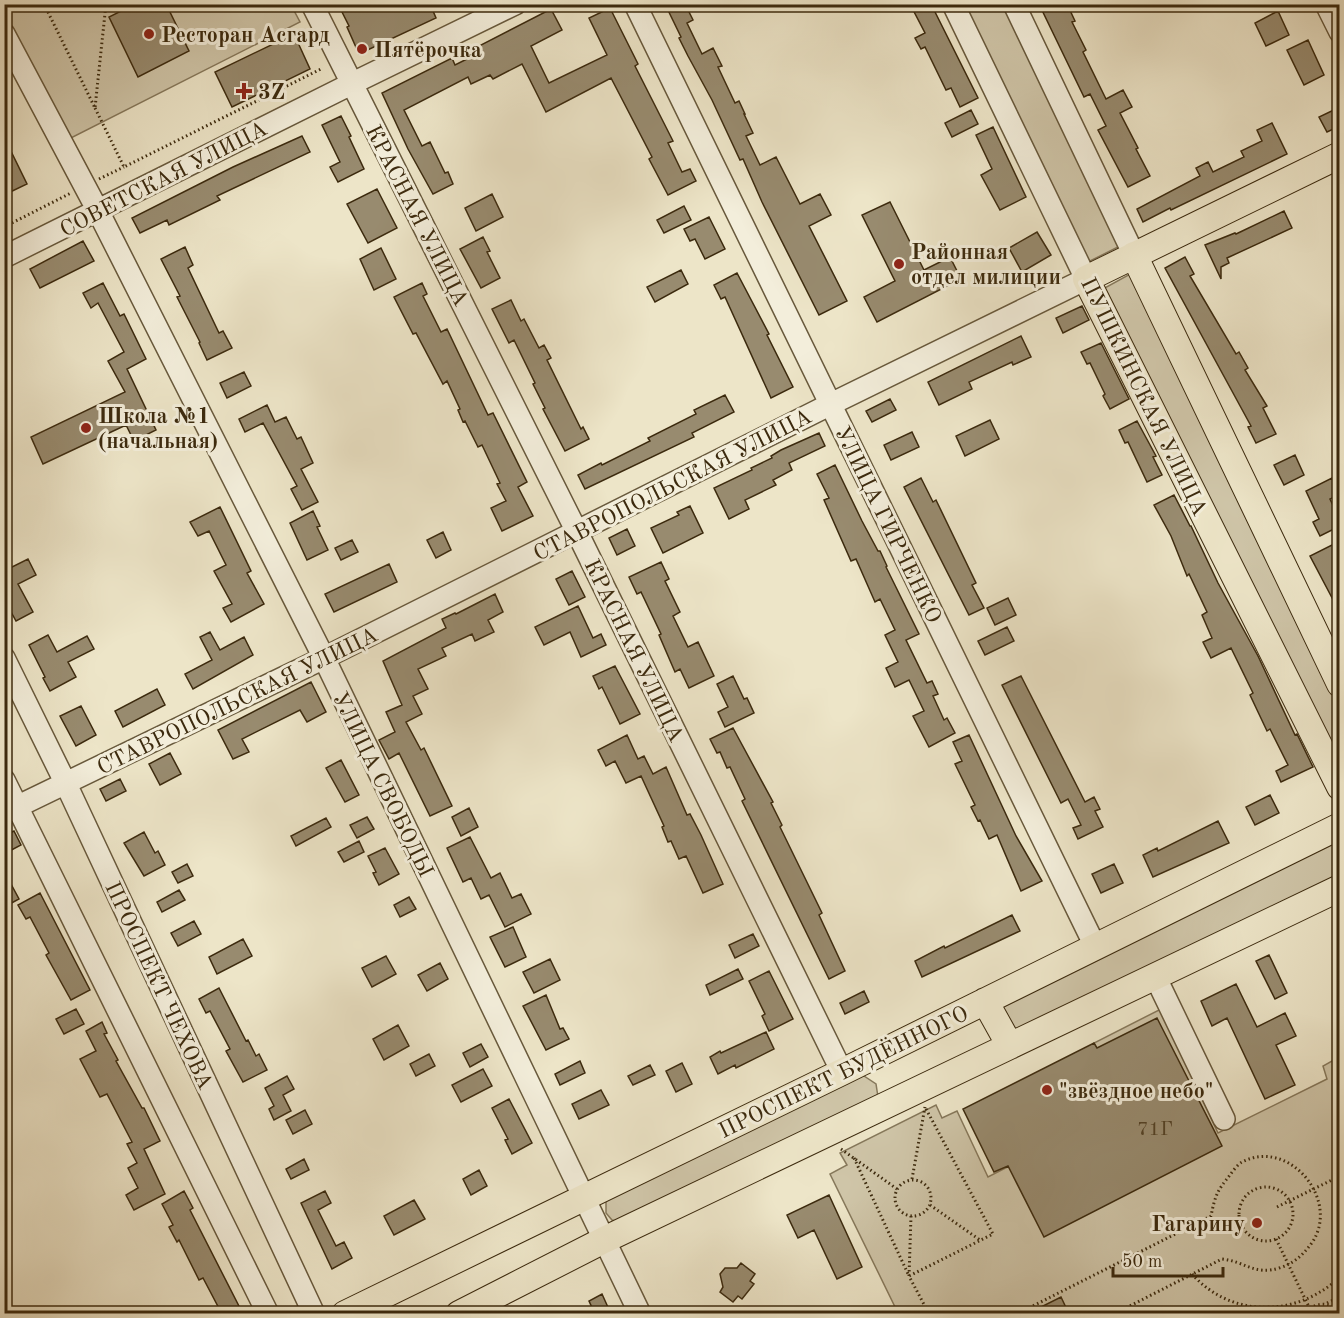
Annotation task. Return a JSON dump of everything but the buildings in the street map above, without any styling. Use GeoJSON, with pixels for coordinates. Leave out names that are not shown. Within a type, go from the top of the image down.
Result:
{"type":"FeatureCollection","features":[{"type":"Feature","properties":{"kind":"main road","name":"СТАВРОПОЛЬСКАЯ УЛИЦА"},"geometry":{"type":"LineString","coordinates":[[1086,279],[1340,155]]}},
{"type":"Feature","properties":{"kind":"main road"},"geometry":{"type":"LineString","coordinates":[[1134,255],[1340,684]]}},
{"type":"Feature","properties":{"kind":"main road","name":"ПУШКИНСКАЯ УЛИЦА"},"geometry":{"type":"LineString","coordinates":[[1086,279],[1340,788]]}},
{"type":"Feature","properties":{"kind":"main road","name":"ПРОСПЕКТ БУДЁННОГО"},"geometry":{"type":"LineString","coordinates":[[345,1314],[1340,826]]}},
{"type":"Feature","properties":{"kind":"main road"},"geometry":{"type":"LineString","coordinates":[[459,1314],[604,1240],[1340,888]]}},
{"type":"Feature","properties":{"kind":"main road"},"geometry":{"type":"LineString","coordinates":[[985,1001],[1010,1046]]}},
{"type":"Feature","properties":{"kind":"street","name":"КРАСНАЯ УЛИЦА"},"geometry":{"type":"LineString","coordinates":[[312,4],[577,532],[842,1072]]}},
{"type":"Feature","properties":{"kind":"street","name":"СОВЕТСКАЯ УЛИЦА"},"geometry":{"type":"LineString","coordinates":[[4,257],[515,4]]}},
{"type":"Feature","properties":{"kind":"street","name":"УЛИЦА ГИРЧЕНКО"},"geometry":{"type":"LineString","coordinates":[[635,4],[1095,946]]}},
{"type":"Feature","properties":{"kind":"street","name":"ПУШКИНСКАЯ УЛИЦА"},"geometry":{"type":"LineString","coordinates":[[952,4],[1086,279]]}},
{"type":"Feature","properties":{"kind":"street"},"geometry":{"type":"LineString","coordinates":[[1014,4],[1134,255]]}},
{"type":"Feature","properties":{"kind":"street"},"geometry":{"type":"LineString","coordinates":[[1326,4],[1340,32]]}},
{"type":"Feature","properties":{"kind":"street","name":"УЛИЦА СВОБОДЫ"},"geometry":{"type":"LineString","coordinates":[[4,34],[99,211],[324,658],[640,1314]]}},
{"type":"Feature","properties":{"kind":"street","name":"СТАВРОПОЛЬСКАЯ УЛИЦА"},"geometry":{"type":"LineString","coordinates":[[11,810],[324,658],[1086,279]]}},
{"type":"Feature","properties":{"kind":"street","name":"ПРОСПЕКТ ЧЕХОВА"},"geometry":{"type":"LineString","coordinates":[[4,658],[66,784],[314,1314]]}},
{"type":"Feature","properties":{"kind":"street","name":"ПРОСПЕКТ ЧЕХОВА"},"geometry":{"type":"LineString","coordinates":[[4,780],[11,810],[173,1118],[268,1314]]}},
{"type":"Feature","properties":{"kind":"street"},"geometry":{"type":"LineString","coordinates":[[1155,976],[1224,1119]]}},
{"type":"Feature","properties":{"kind":"path"},"geometry":{"type":"LineString","coordinates":[[44,4],[124,167]]}},
{"type":"Feature","properties":{"kind":"path"},"geometry":{"type":"LineString","coordinates":[[95,108],[106,4]]}},
{"type":"Feature","properties":{"kind":"path"},"geometry":{"type":"LineString","coordinates":[[256,4],[262,9],[280,4]]}},
{"type":"Feature","properties":{"kind":"path"},"geometry":{"type":"LineString","coordinates":[[4,226],[323,69],[318,58]]}},
{"type":"Feature","properties":{"kind":"path"},"geometry":{"type":"LineString","coordinates":[[909,1276],[993,1234],[925,1107],[912,1179]]}},
{"type":"Feature","properties":{"kind":"path"},"geometry":{"type":"LineString","coordinates":[[822,1136],[897,1189]]}},
{"type":"Feature","properties":{"kind":"path"},"geometry":{"type":"LineString","coordinates":[[1017,1314],[1211,1216],[1215,1194],[1241,1162],[1269,1155],[1290,1162],[1307,1177],[1321,1206],[1318,1235],[1302,1257],[1279,1269],[1254,1270],[1233,1260],[1222,1259],[1114,1314]]}},
{"type":"Feature","properties":{"kind":"path"},"geometry":{"type":"LineString","coordinates":[[854,1158],[929,1314]]}},
{"type":"Feature","properties":{"kind":"path"},"geometry":{"type":"LineString","coordinates":[[1277,1207],[1340,1176]]}},
{"type":"Feature","properties":{"kind":"path"},"geometry":{"type":"LineString","coordinates":[[912,1179],[918,1180],[931,1192],[930,1205],[922,1214],[911,1216],[905,1214],[897,1206],[896,1200],[897,1189],[912,1179]]}},
{"type":"Feature","properties":{"kind":"path"},"geometry":{"type":"LineString","coordinates":[[1269,1186],[1277,1188],[1290,1200],[1293,1209],[1290,1227],[1276,1239],[1267,1241],[1249,1236],[1239,1221],[1240,1203],[1252,1190],[1269,1186]]}},
{"type":"Feature","properties":{"kind":"path"},"geometry":{"type":"LineString","coordinates":[[930,1205],[980,1240]]}},
{"type":"Feature","properties":{"kind":"path"},"geometry":{"type":"LineString","coordinates":[[909,1276],[911,1216]]}},
{"type":"Feature","properties":{"kind":"path"},"geometry":{"type":"LineString","coordinates":[[1276,1239],[1309,1307]]}},
{"type":"Feature","properties":{"kind":"path"},"geometry":{"type":"LineString","coordinates":[[1192,1274],[1202,1289],[1234,1308]]}},
{"type":"Feature","properties":{"kind":"path"},"geometry":{"type":"LineString","coordinates":[[1285,1310],[1307,1303],[1327,1290],[1340,1277]]}},
{"type":"Feature","properties":{"kind":"path"},"geometry":{"type":"LineString","coordinates":[[1326,1304],[1340,1297]]}},
{"type":"Feature","properties":{"kind":"path"},"geometry":{"type":"LineString","coordinates":[[1303,1313],[1309,1307],[1317,1304],[1326,1304],[1340,1310]]}},
{"type":"Feature","properties":{"kind":"shaded area"},"geometry":{"type":"Polygon","coordinates":[[[5,4],[291,5],[300,22],[63,142],[5,26],[5,4]]]}},
{"type":"Feature","properties":{"kind":"shaded area"},"geometry":{"type":"Polygon","coordinates":[[[964,5],[1005,5],[1122,245],[1086,263],[964,5]]]}},
{"type":"Feature","properties":{"kind":"shaded area"},"geometry":{"type":"Polygon","coordinates":[[[1132,273],[1339,690],[1339,763],[1101,290],[1132,273]]]}},
{"type":"Feature","properties":{"kind":"shaded area"},"geometry":{"type":"Polygon","coordinates":[[[1339,836],[1339,878],[1012,1035],[998,1007],[1339,836]]]}},
{"type":"Feature","properties":{"kind":"shaded area"},"geometry":{"type":"Polygon","coordinates":[[[1161,1009],[1218,1133],[1327,1079],[1323,1066],[1339,1057],[1339,1313],[898,1313],[830,1174],[847,1165],[840,1153],[936,1105],[942,1118],[957,1111],[988,1177],[1125,1107],[1094,1043],[1161,1009]]]}},
{"type":"Feature","properties":{"kind":"shaded area"},"geometry":{"type":"Polygon","coordinates":[[[858,1072],[876,1084],[878,1097],[622,1223],[612,1220],[606,1213],[606,1196],[858,1072]]]}},
{"type":"Feature","properties":{"kind":"place","name":"Ресторан Асгард"},"geometry":{"type":"Point","coordinates":[149,34]}},
{"type":"Feature","properties":{"kind":"place","name":"Пятёрочка"},"geometry":{"type":"Point","coordinates":[362,49]}},
{"type":"Feature","properties":{"kind":"place","name":"3Z"},"geometry":{"type":"Point","coordinates":[244,91]}},
{"type":"Feature","properties":{"kind":"place","name":"Районная отдел милиции"},"geometry":{"type":"Point","coordinates":[899,264]}},
{"type":"Feature","properties":{"kind":"place","name":"Школа №1 (начальная)"},"geometry":{"type":"Point","coordinates":[86,428]}},
{"type":"Feature","properties":{"kind":"place","name":"\"звёздное небо\""},"geometry":{"type":"Point","coordinates":[1047,1090]}},
{"type":"Feature","properties":{"kind":"place","name":"Гагарину"},"geometry":{"type":"Point","coordinates":[1257,1223]}}]}
